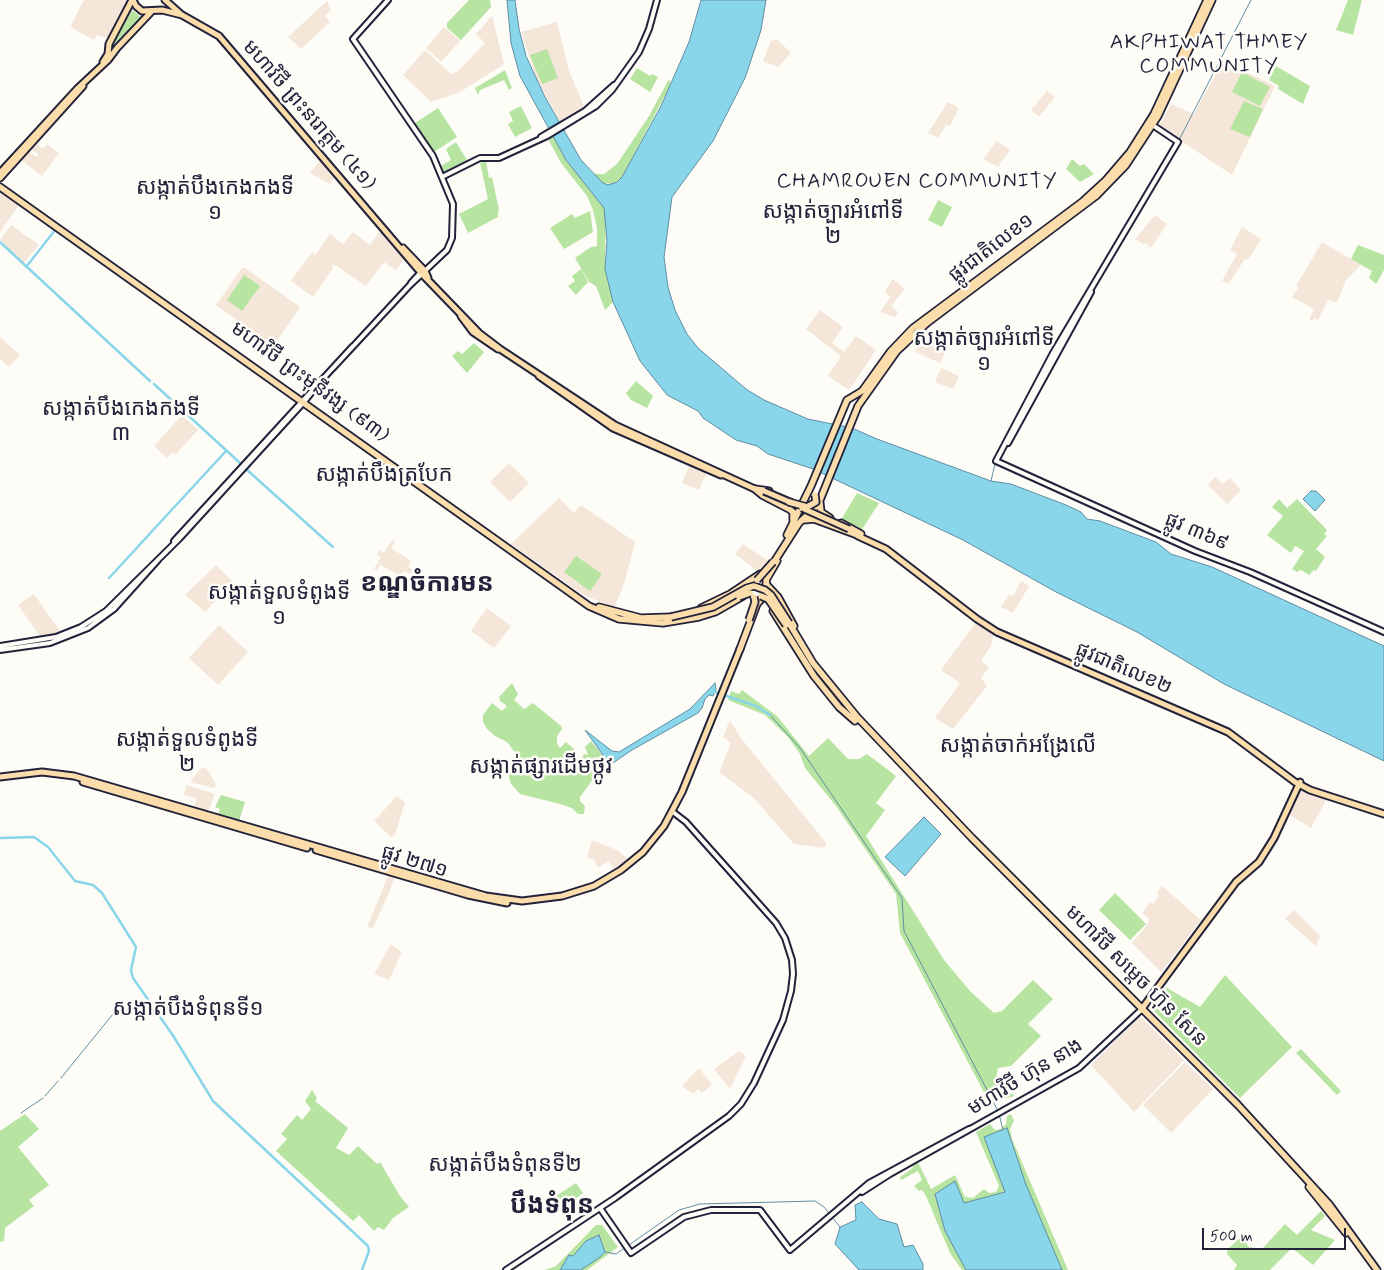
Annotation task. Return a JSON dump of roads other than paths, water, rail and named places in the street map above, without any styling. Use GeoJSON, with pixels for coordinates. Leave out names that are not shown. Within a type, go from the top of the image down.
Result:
{"type":"FeatureCollection","features":[{"type":"Feature","properties":{"kind":"highway","name":"ផ្លូវជាតិលេខ១"},"geometry":{"type":"LineString","coordinates":[[1151,124],[1207,0]]}},
{"type":"Feature","properties":{"kind":"highway","name":"ផ្លូវជាតិលេខ១"},"geometry":{"type":"LineString","coordinates":[[818,497],[825,488],[858,406],[891,358],[914,333],[1088,202],[1110,183],[1151,124],[1212,0]]}},
{"type":"Feature","properties":{"kind":"highway","name":"ផ្លូវជាតិលេខ១"},"geometry":{"type":"LineString","coordinates":[[843,407],[848,399],[862,391],[890,352],[914,328],[1093,193],[1132,153]]}},
{"type":"Feature","properties":{"kind":"highway","name":"មហាវិថី ព្រះមុនីវង្ស (៩៣)"},"geometry":{"type":"LineString","coordinates":[[0,183],[140,285]]}},
{"type":"Feature","properties":{"kind":"highway","name":"មហាវិថី ព្រះមុនីវង្ស (៩៣)"},"geometry":{"type":"LineString","coordinates":[[0,187],[413,480],[600,609]]}},
{"type":"Feature","properties":{"kind":"highway"},"geometry":{"type":"LineString","coordinates":[[751,596],[789,536],[813,483],[843,407],[854,399],[858,401],[858,406]]}},
{"type":"Feature","properties":{"kind":"highway"},"geometry":{"type":"LineString","coordinates":[[755,489],[764,489],[789,503],[808,507],[816,502],[818,497]]}},
{"type":"Feature","properties":{"kind":"highway"},"geometry":{"type":"LineString","coordinates":[[789,503],[801,500],[808,492]]}},
{"type":"Feature","properties":{"kind":"highway"},"geometry":{"type":"LineString","coordinates":[[698,613],[759,583],[789,536],[808,496],[818,497]]}},
{"type":"Feature","properties":{"kind":"highway"},"geometry":{"type":"LineString","coordinates":[[794,525],[816,507],[818,497]]}},
{"type":"Feature","properties":{"kind":"highway"},"geometry":{"type":"LineString","coordinates":[[818,497],[823,514],[860,535]]}},
{"type":"Feature","properties":{"kind":"highway"},"geometry":{"type":"LineString","coordinates":[[789,503],[793,512],[794,525]]}},
{"type":"Feature","properties":{"kind":"highway"},"geometry":{"type":"LineString","coordinates":[[794,525],[803,520],[814,519],[860,535]]}},
{"type":"Feature","properties":{"kind":"highway"},"geometry":{"type":"LineString","coordinates":[[698,613],[708,605],[759,583],[769,564],[789,536]]}},
{"type":"Feature","properties":{"kind":"highway"},"geometry":{"type":"LineString","coordinates":[[740,645],[765,592],[759,583]]}},
{"type":"Feature","properties":{"kind":"highway"},"geometry":{"type":"LineString","coordinates":[[759,583],[776,598],[786,624]]}},
{"type":"Feature","properties":{"kind":"highway"},"geometry":{"type":"LineString","coordinates":[[698,613],[747,588],[757,586],[772,595],[803,655],[837,697]]}},
{"type":"Feature","properties":{"kind":"highway"},"geometry":{"type":"LineString","coordinates":[[600,609],[641,618],[671,619],[714,610],[744,594],[751,596],[755,602],[740,645]]}},
{"type":"Feature","properties":{"kind":"highway"},"geometry":{"type":"LineString","coordinates":[[600,609],[651,616],[710,613],[745,595],[768,599],[815,661],[837,697]]}},
{"type":"Feature","properties":{"kind":"highway"},"geometry":{"type":"LineString","coordinates":[[740,645],[754,602],[751,596]]}},
{"type":"Feature","properties":{"kind":"highway"},"geometry":{"type":"LineString","coordinates":[[708,605],[710,613]]}},
{"type":"Feature","properties":{"kind":"highway","name":"មហាវិថី សម្តេច ហ៊ុន សែន"},"geometry":{"type":"LineString","coordinates":[[837,697],[969,840],[1220,1085],[1329,1204],[1377,1270]]}},
{"type":"Feature","properties":{"kind":"highway","name":"មហាវិថី សម្តេច ហ៊ុន សែន"},"geometry":{"type":"LineString","coordinates":[[1142,1009],[1224,1094],[1300,1177],[1344,1230],[1373,1270]]}},
{"type":"Feature","properties":{"kind":"main road"},"geometry":{"type":"LineString","coordinates":[[103,64],[109,52],[109,44],[133,0],[139,9],[152,12]]}},
{"type":"Feature","properties":{"kind":"main road"},"geometry":{"type":"LineString","coordinates":[[0,173],[164,0]]}},
{"type":"Feature","properties":{"kind":"main road","name":"មហាវិថី ព្រះនរោត្តម (៤១)"},"geometry":{"type":"LineString","coordinates":[[164,0],[182,15],[219,36],[424,271],[473,332],[613,428],[716,474],[763,492]]}},
{"type":"Feature","properties":{"kind":"main road"},"geometry":{"type":"LineString","coordinates":[[0,650],[44,644],[66,638],[88,628],[107,613],[152,568],[176,537],[410,285],[447,250],[452,238],[454,207],[433,156],[353,39],[388,0]]}},
{"type":"Feature","properties":{"kind":"main road"},"geometry":{"type":"LineString","coordinates":[[442,177],[480,158],[498,158],[541,137],[588,108],[615,85],[634,60],[644,41],[658,0]]}},
{"type":"Feature","properties":{"kind":"main road","name":"មហាវិថី ព្រះនរោត្តម (៤១)"},"geometry":{"type":"LineString","coordinates":[[152,12],[162,10],[182,15]]}},
{"type":"Feature","properties":{"kind":"main road"},"geometry":{"type":"LineString","coordinates":[[0,178],[81,90],[83,85]]}},
{"type":"Feature","properties":{"kind":"main road","name":"ផ្លូវ ៣៦៩"},"geometry":{"type":"LineString","coordinates":[[1151,124],[1178,142],[1092,289],[997,461],[1195,551],[1250,572],[1384,632]]}},
{"type":"Feature","properties":{"kind":"main road"},"geometry":{"type":"LineString","coordinates":[[763,492],[849,530]]}},
{"type":"Feature","properties":{"kind":"main road"},"geometry":{"type":"LineString","coordinates":[[763,492],[849,530]]}},
{"type":"Feature","properties":{"kind":"main road","name":"ផ្លូវជាតិលេខ២"},"geometry":{"type":"LineString","coordinates":[[849,530],[888,546],[947,595],[1001,634],[1216,725],[1240,739],[1300,783],[1384,812]]}},
{"type":"Feature","properties":{"kind":"main road"},"geometry":{"type":"LineString","coordinates":[[0,646],[56,637],[107,613]]}},
{"type":"Feature","properties":{"kind":"main road","name":"ផ្លូវ ២៧១"},"geometry":{"type":"LineString","coordinates":[[0,778],[42,776],[73,779],[494,901],[521,904],[562,899],[600,886],[639,859],[674,813],[724,690],[740,645]]}},
{"type":"Feature","properties":{"kind":"main road","name":"មហាវិថី ហ៊ុន នាង"},"geometry":{"type":"LineString","coordinates":[[600,1208],[631,1254],[684,1216],[711,1210],[760,1210],[790,1250],[857,1195],[911,1160],[1079,1068],[1142,1009],[1236,882],[1259,862],[1274,838],[1300,783]]}},
{"type":"Feature","properties":{"kind":"main road"},"geometry":{"type":"LineString","coordinates":[[506,1270],[706,1135],[735,1110],[758,1076],[783,1020],[791,991],[792,960],[788,945],[780,929],[674,813]]}},
{"type":"Feature","properties":{"kind":"water"},"geometry":{"type":"Polygon","coordinates":[[[507,0],[515,0],[519,29],[526,56],[545,97],[581,160],[603,183],[608,185],[617,182],[622,177],[661,106],[689,42],[701,0],[766,0],[761,30],[745,78],[713,141],[672,197],[664,257],[668,287],[675,310],[687,334],[698,348],[746,389],[764,400],[808,419],[852,428],[991,481],[1011,484],[1066,505],[1081,512],[1087,519],[1100,521],[1156,542],[1171,554],[1212,567],[1384,646],[1384,761],[1224,684],[1137,632],[1056,592],[963,540],[813,469],[768,454],[757,446],[736,440],[703,418],[698,411],[667,395],[640,361],[613,302],[605,269],[607,241],[604,208],[566,160],[520,76],[511,43],[507,0]]]}},
{"type":"Feature","properties":{"kind":"water"},"geometry":{"type":"Polygon","coordinates":[[[1311,491],[1316,491],[1325,500],[1315,511],[1303,499],[1311,491]]]}},
{"type":"Feature","properties":{"kind":"water"},"geometry":{"type":"Polygon","coordinates":[[[715,683],[716,689],[713,696],[709,695],[705,699],[698,713],[632,750],[610,765],[585,730],[612,751],[619,752],[690,709],[715,683]]]}},
{"type":"Feature","properties":{"kind":"water"},"geometry":{"type":"Polygon","coordinates":[[[924,817],[941,834],[905,876],[885,857],[924,817]]]}},
{"type":"Feature","properties":{"kind":"water"},"geometry":{"type":"Polygon","coordinates":[[[1007,1128],[1025,1182],[1062,1270],[966,1270],[945,1231],[935,1194],[955,1181],[964,1203],[1005,1192],[984,1137],[1007,1128]]]}},
{"type":"Feature","properties":{"kind":"water"},"geometry":{"type":"Polygon","coordinates":[[[862,1202],[879,1219],[897,1224],[904,1247],[913,1245],[923,1264],[923,1270],[859,1270],[835,1244],[840,1227],[856,1220],[855,1205],[862,1202]]]}},
{"type":"Feature","properties":{"kind":"water"},"geometry":{"type":"Polygon","coordinates":[[[599,1235],[605,1252],[600,1257],[581,1270],[560,1270],[569,1255],[573,1256],[586,1241],[599,1235]]]}},
{"type":"Feature","properties":{"kind":"waterway"},"geometry":{"type":"LineString","coordinates":[[1179,140],[1251,0]]}},
{"type":"Feature","properties":{"kind":"waterway"},"geometry":{"type":"LineString","coordinates":[[26,267],[56,229]]}},
{"type":"Feature","properties":{"kind":"waterway"},"geometry":{"type":"LineString","coordinates":[[0,242],[150,381]]}},
{"type":"Feature","properties":{"kind":"waterway"},"geometry":{"type":"LineString","coordinates":[[154,384],[240,463]]}},
{"type":"Feature","properties":{"kind":"waterway"},"geometry":{"type":"LineString","coordinates":[[109,578],[226,451]]}},
{"type":"Feature","properties":{"kind":"waterway"},"geometry":{"type":"LineString","coordinates":[[991,481],[995,464]]}},
{"type":"Feature","properties":{"kind":"waterway"},"geometry":{"type":"LineString","coordinates":[[246,469],[333,547]]}},
{"type":"Feature","properties":{"kind":"waterway"},"geometry":{"type":"LineString","coordinates":[[715,692],[756,706],[770,715]]}},
{"type":"Feature","properties":{"kind":"waterway"},"geometry":{"type":"LineString","coordinates":[[770,715],[800,748],[902,898],[904,931],[998,1111]]}},
{"type":"Feature","properties":{"kind":"waterway"},"geometry":{"type":"LineString","coordinates":[[0,838],[34,837],[48,847],[75,881],[93,885],[102,893],[136,947],[131,970],[133,978],[174,1037],[213,1101],[368,1246],[369,1251],[362,1270]]}},
{"type":"Feature","properties":{"kind":"waterway"},"geometry":{"type":"LineString","coordinates":[[61,1078],[113,1014]]}},
{"type":"Feature","properties":{"kind":"waterway"},"geometry":{"type":"LineString","coordinates":[[45,1096],[58,1081]]}},
{"type":"Feature","properties":{"kind":"waterway"},"geometry":{"type":"LineString","coordinates":[[21,1113],[43,1098]]}},
{"type":"Feature","properties":{"kind":"waterway"},"geometry":{"type":"LineString","coordinates":[[999,1114],[1003,1130]]}},
{"type":"Feature","properties":{"kind":"waterway"},"geometry":{"type":"LineString","coordinates":[[605,1252],[616,1254],[679,1210],[700,1204],[815,1201],[824,1207],[840,1227]]}},
{"type":"Feature","properties":{"kind":"district","name":"AKPHIWAT THMEY COMMUNITY"},"geometry":{"type":"Point","coordinates":[1209,56]}},
{"type":"Feature","properties":{"kind":"district","name":"CHAMROUEN COMMUNITY"},"geometry":{"type":"Point","coordinates":[917,183]}},
{"type":"Feature","properties":{"kind":"district","name":"សង្កាត់បឹងកេងកងទី ១"},"geometry":{"type":"Point","coordinates":[215,202]}},
{"type":"Feature","properties":{"kind":"district","name":"សង្កាត់ច្បារអំពៅទី ២"},"geometry":{"type":"Point","coordinates":[833,226]}},
{"type":"Feature","properties":{"kind":"district","name":"សង្កាត់ច្បារអំពៅទី ១"},"geometry":{"type":"Point","coordinates":[984,352]}},
{"type":"Feature","properties":{"kind":"district","name":"សង្កាត់បឹងកេងកងទី ៣"},"geometry":{"type":"Point","coordinates":[121,422]}},
{"type":"Feature","properties":{"kind":"district","name":"សង្កាត់បឹងត្របែក"},"geometry":{"type":"Point","coordinates":[384,476]}},
{"type":"Feature","properties":{"kind":"district","name":"ខណ្ឌចំការមន"},"geometry":{"type":"Point","coordinates":[427,586]}},
{"type":"Feature","properties":{"kind":"district","name":"សង្កាត់ទួលទំពូងទី ១"},"geometry":{"type":"Point","coordinates":[279,606]}},
{"type":"Feature","properties":{"kind":"district","name":"សង្កាត់ចាក់អង្រែលើ"},"geometry":{"type":"Point","coordinates":[1018,747]}},
{"type":"Feature","properties":{"kind":"district","name":"សង្កាត់ទួលទំពូងទី ២"},"geometry":{"type":"Point","coordinates":[187,754]}},
{"type":"Feature","properties":{"kind":"district","name":"សង្កាត់ផ្សារដើមថ្កូវ"},"geometry":{"type":"Point","coordinates":[541,768]}},
{"type":"Feature","properties":{"kind":"district","name":"សង្កាត់បឹងទំពុនទី១"},"geometry":{"type":"Point","coordinates":[188,1010]}},
{"type":"Feature","properties":{"kind":"district","name":"សង្កាត់បឹងទំពុនទី២"},"geometry":{"type":"Point","coordinates":[505,1166]}},
{"type":"Feature","properties":{"kind":"district","name":"បឹងទំពុន"},"geometry":{"type":"Point","coordinates":[552,1208]}}]}
